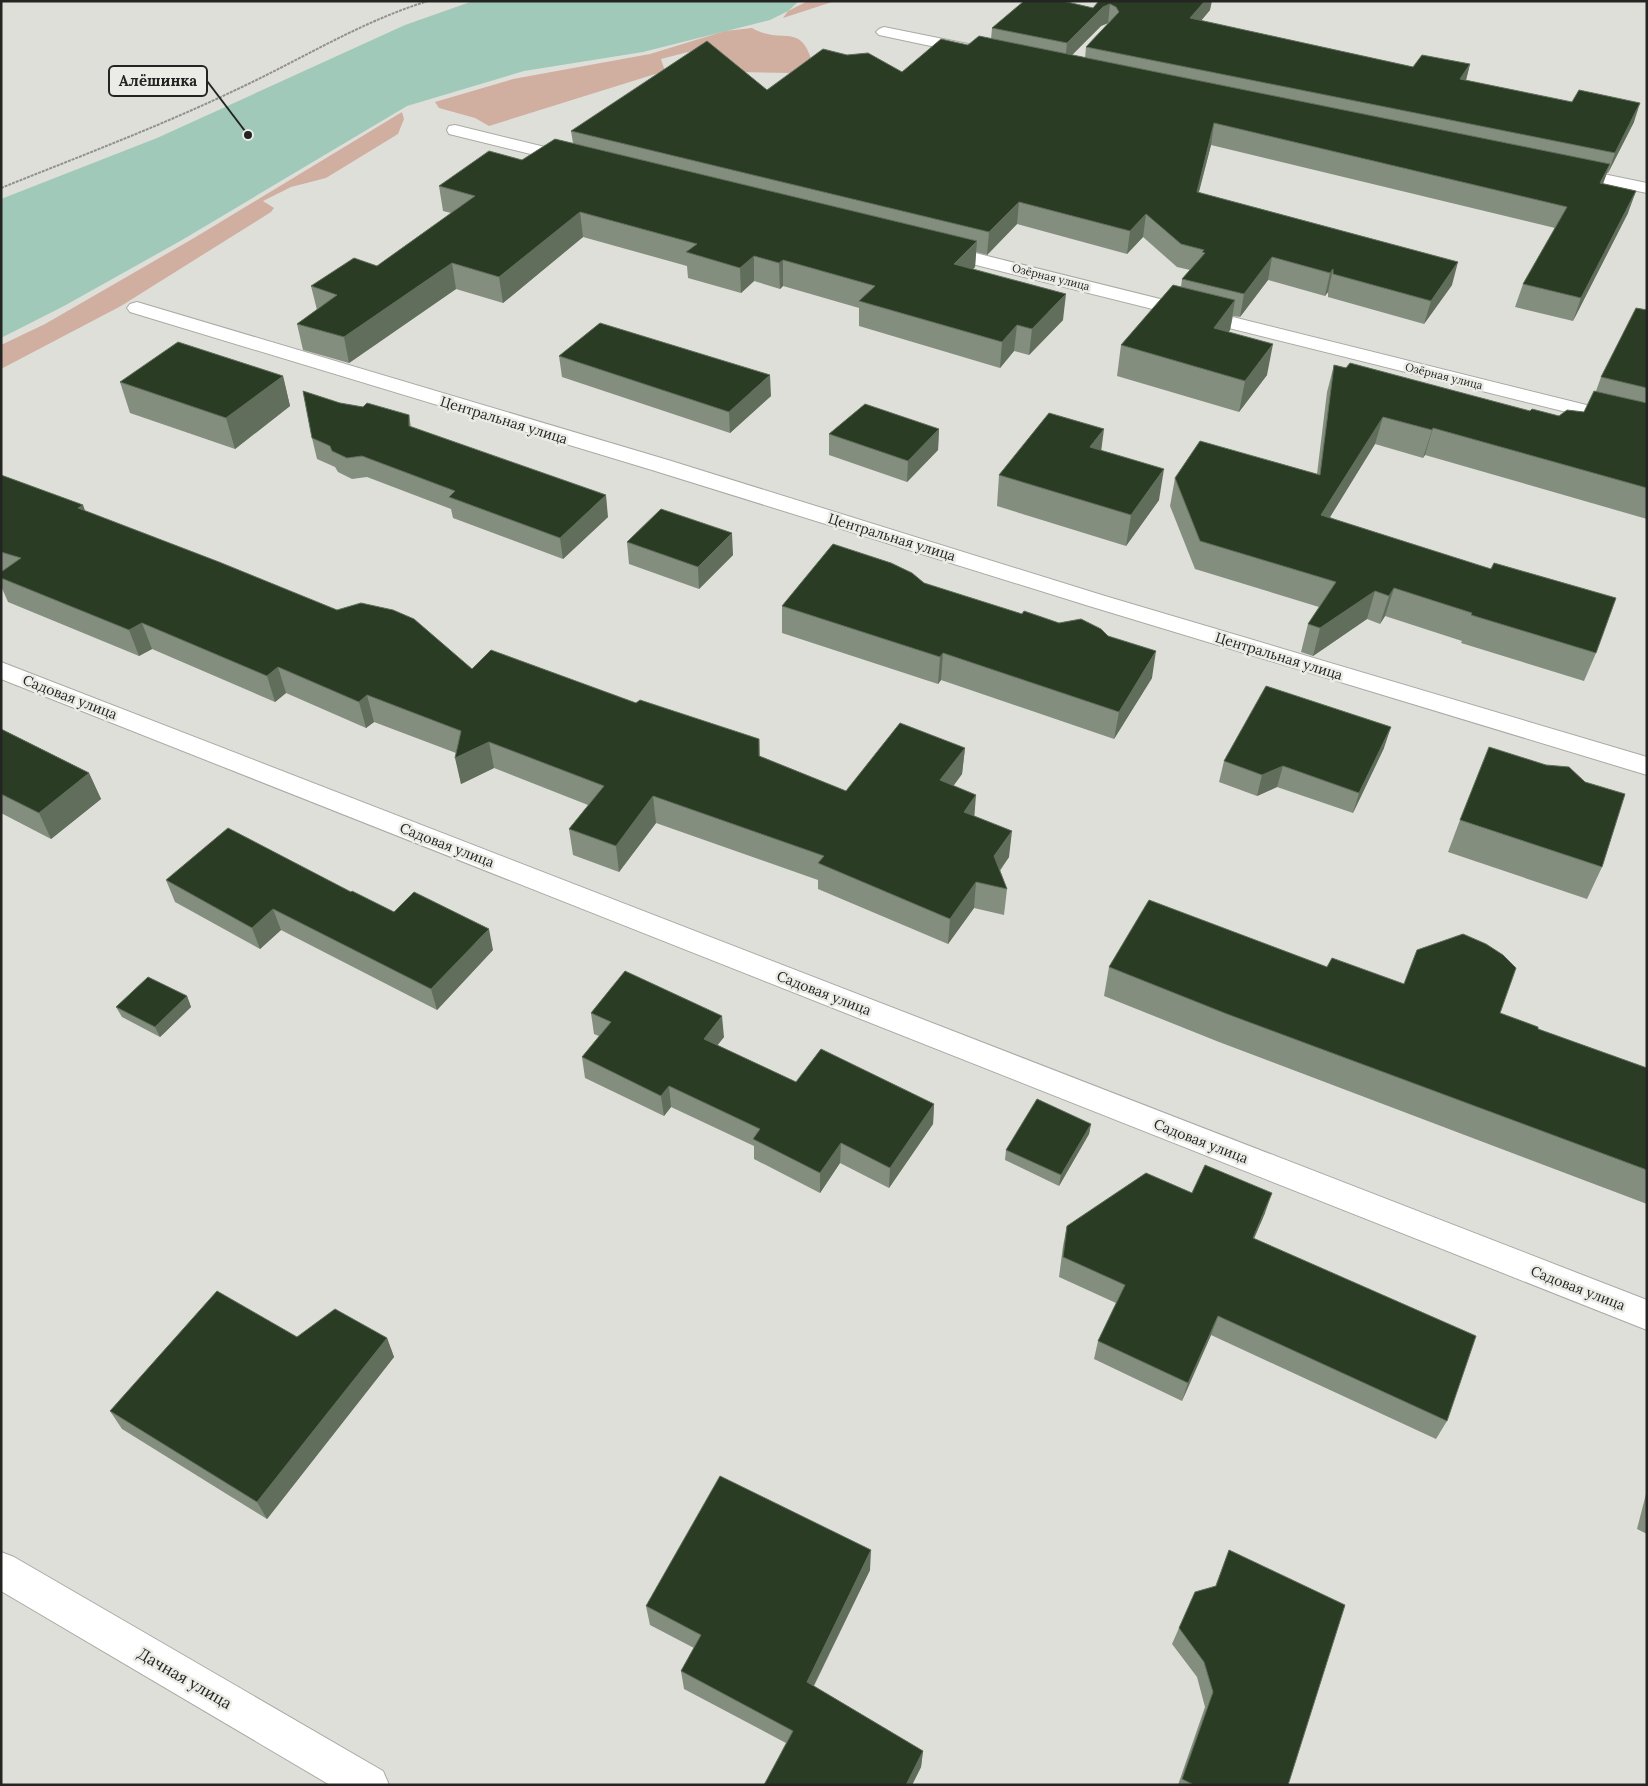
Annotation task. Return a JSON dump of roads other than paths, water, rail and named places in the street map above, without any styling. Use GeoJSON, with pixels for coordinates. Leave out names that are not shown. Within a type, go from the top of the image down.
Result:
{"type":"FeatureCollection","features":[{"type":"Feature","properties":{"kind":"street"},"geometry":{"type":"LineString","coordinates":[[884,32],[991,54]]}},
{"type":"Feature","properties":{"kind":"street"},"geometry":{"type":"LineString","coordinates":[[455,130],[590,164]]}},
{"type":"Feature","properties":{"kind":"street"},"geometry":{"type":"LineString","coordinates":[[1552,168],[1647,188]]}},
{"type":"Feature","properties":{"kind":"street","name":"Озёрная улица"},"geometry":{"type":"LineString","coordinates":[[918,244],[1647,426]]}},
{"type":"Feature","properties":{"kind":"street","name":"Центральная улица"},"geometry":{"type":"LineString","coordinates":[[137,308],[660,465],[1116,606],[1647,766]]}},
{"type":"Feature","properties":{"kind":"street","name":"Садовая улица"},"geometry":{"type":"LineString","coordinates":[[1,670],[1647,1315]]}},
{"type":"Feature","properties":{"kind":"street","name":"Дачная улица"},"geometry":{"type":"LineString","coordinates":[[1,1570],[369,1785]]}},
{"type":"Feature","properties":{"kind":"place","name":"Алёшинка"},"geometry":{"type":"Point","coordinates":[248,135]}}]}
